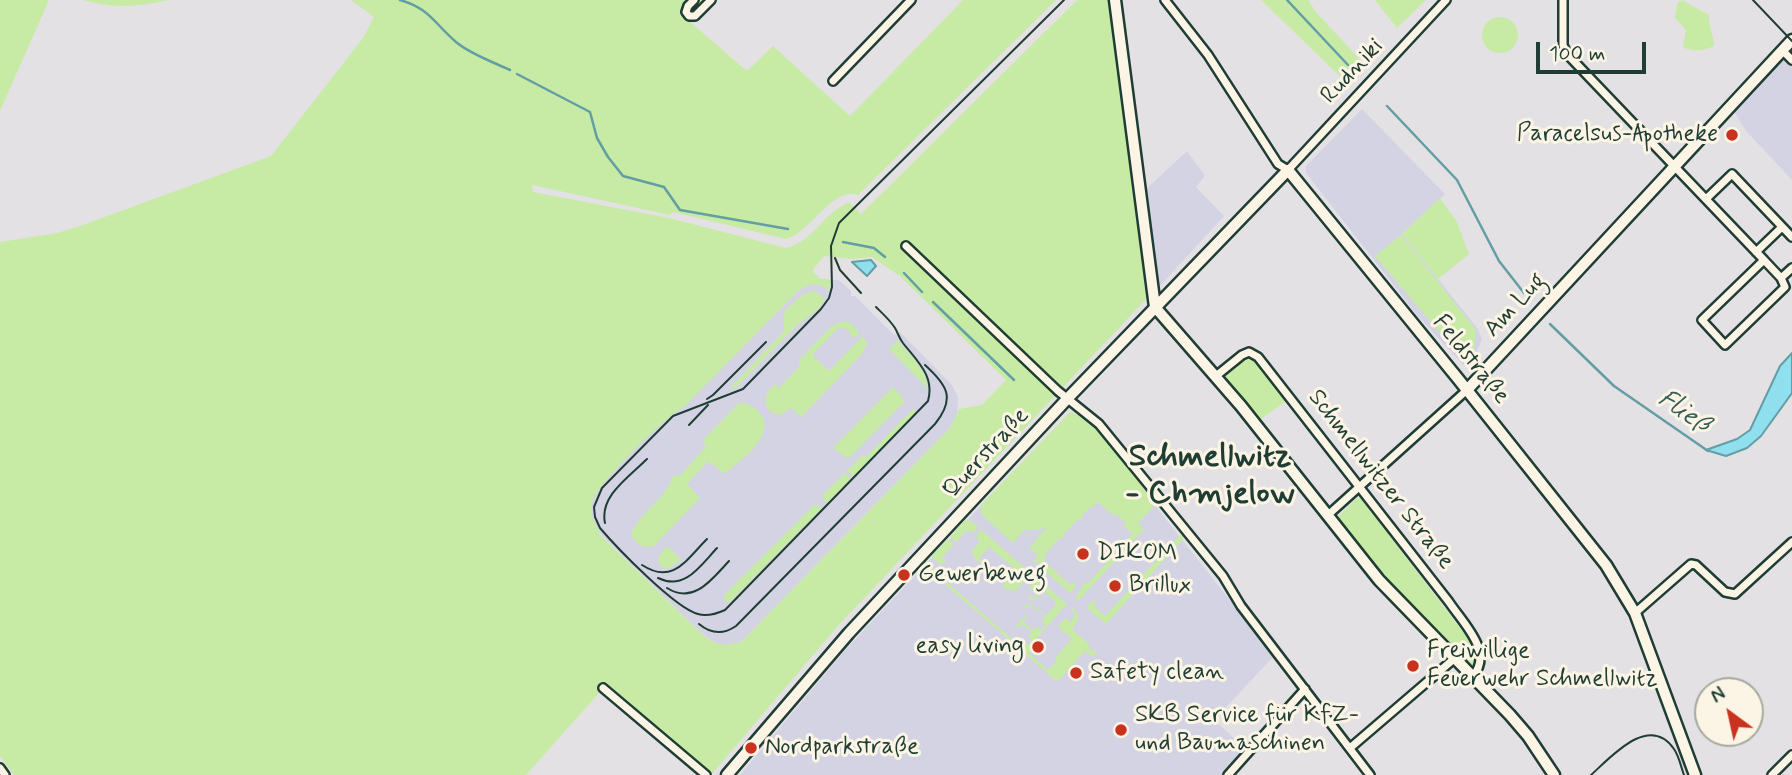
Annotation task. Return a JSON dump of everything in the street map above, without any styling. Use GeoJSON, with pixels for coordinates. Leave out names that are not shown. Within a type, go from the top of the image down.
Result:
{"type":"FeatureCollection","features":[{"type":"Feature","properties":{"kind":"street"},"geometry":{"type":"LineString","coordinates":[[694,0],[686,12],[689,16],[695,16],[711,0]]}},
{"type":"Feature","properties":{"kind":"street"},"geometry":{"type":"LineString","coordinates":[[832,81],[911,0]]}},
{"type":"Feature","properties":{"kind":"street"},"geometry":{"type":"LineString","coordinates":[[1115,0],[1155,307],[1216,376],[1379,580],[1528,736],[1554,775]]}},
{"type":"Feature","properties":{"kind":"street","name":"Feldstraße"},"geometry":{"type":"LineString","coordinates":[[1165,0],[1208,55],[1278,164],[1288,170],[1591,544],[1635,613],[1695,775]]}},
{"type":"Feature","properties":{"kind":"street","name":"Rudniki"},"geometry":{"type":"LineString","coordinates":[[1288,170],[1446,0]]}},
{"type":"Feature","properties":{"kind":"street"},"geometry":{"type":"LineString","coordinates":[[1563,0],[1564,50],[1674,166],[1706,199],[1756,252],[1764,260],[1781,278],[1785,287],[1725,345],[1702,320],[1764,260]]}},
{"type":"Feature","properties":{"kind":"street","name":"Am Lug"},"geometry":{"type":"LineString","coordinates":[[1328,515],[1467,390],[1792,40]]}},
{"type":"Feature","properties":{"kind":"street"},"geometry":{"type":"LineString","coordinates":[[1782,50],[1792,60]]}},
{"type":"Feature","properties":{"kind":"street","name":"Querstraße"},"geometry":{"type":"LineString","coordinates":[[727,775],[849,633],[1068,398],[1288,170]]}},
{"type":"Feature","properties":{"kind":"street"},"geometry":{"type":"LineString","coordinates":[[1706,199],[1732,174],[1792,237]]}},
{"type":"Feature","properties":{"kind":"street"},"geometry":{"type":"LineString","coordinates":[[1756,252],[1783,227]]}},
{"type":"Feature","properties":{"kind":"street"},"geometry":{"type":"LineString","coordinates":[[906,246],[1098,424],[1223,576],[1241,606],[1370,775]]}},
{"type":"Feature","properties":{"kind":"street"},"geometry":{"type":"LineString","coordinates":[[1781,278],[1792,268]]}},
{"type":"Feature","properties":{"kind":"street","name":"Schmellwitzer Straße"},"geometry":{"type":"LineString","coordinates":[[1216,376],[1242,355],[1249,352],[1255,354],[1450,603],[1478,644],[1481,654],[1479,669],[1473,676]]}},
{"type":"Feature","properties":{"kind":"street"},"geometry":{"type":"LineString","coordinates":[[1635,613],[1691,564],[1696,565],[1725,592],[1735,594],[1792,542]]}},
{"type":"Feature","properties":{"kind":"street"},"geometry":{"type":"LineString","coordinates":[[1350,748],[1455,658]]}},
{"type":"Feature","properties":{"kind":"street"},"geometry":{"type":"LineString","coordinates":[[603,688],[705,775]]}},
{"type":"Feature","properties":{"kind":"street"},"geometry":{"type":"LineString","coordinates":[[1228,775],[1305,689]]}},
{"type":"Feature","properties":{"kind":"street"},"geometry":{"type":"LineString","coordinates":[[1772,775],[1792,755]]}},
{"type":"Feature","properties":{"kind":"street"},"geometry":{"type":"LineString","coordinates":[[0,768],[5,775]]}},
{"type":"Feature","properties":{"kind":"shaded area"},"geometry":{"type":"Polygon","coordinates":[[[1782,60],[1792,64],[1792,180],[1746,131],[1734,111],[1782,60]]]}},
{"type":"Feature","properties":{"kind":"shaded area"},"geometry":{"type":"Polygon","coordinates":[[[1362,109],[1445,194],[1402,234],[1478,329],[1482,339],[1476,354],[1464,366],[1417,315],[1306,173],[1306,166],[1362,109]]]}},
{"type":"Feature","properties":{"kind":"shaded area"},"geometry":{"type":"Polygon","coordinates":[[[1187,151],[1205,176],[1196,187],[1224,216],[1158,288],[1144,191],[1187,151]]]}},
{"type":"Feature","properties":{"kind":"shaded area"},"geometry":{"type":"Polygon","coordinates":[[[812,271],[820,279],[839,280],[851,291],[851,296],[855,296],[894,335],[900,332],[952,385],[958,397],[957,415],[950,428],[742,641],[729,647],[702,634],[591,525],[589,490],[812,271]]]}},
{"type":"Feature","properties":{"kind":"shaded area"},"geometry":{"type":"Polygon","coordinates":[[[1093,427],[1274,656],[1214,720],[1247,750],[1224,775],[740,775],[846,649],[1003,482],[1093,427]]]}},
{"type":"Feature","properties":{"kind":"green space"},"geometry":{"type":"Polygon","coordinates":[[[0,0],[49,0],[0,111],[0,0]]]}},
{"type":"Feature","properties":{"kind":"green space"},"geometry":{"type":"Polygon","coordinates":[[[83,0],[169,0],[126,6],[83,0]]]}},
{"type":"Feature","properties":{"kind":"green space"},"geometry":{"type":"Polygon","coordinates":[[[351,0],[707,0],[689,21],[747,71],[773,46],[850,116],[963,0],[1056,0],[858,195],[839,197],[805,228],[786,239],[673,212],[670,215],[532,185],[533,192],[669,218],[786,248],[804,240],[832,213],[849,202],[861,214],[1077,0],[1110,0],[1149,296],[837,627],[711,775],[601,682],[600,692],[526,775],[14,775],[0,756],[0,242],[57,233],[80,226],[271,156],[363,38],[374,17],[351,0]],[[824,256],[812,271],[820,279],[831,280],[829,291],[814,285],[798,291],[685,406],[635,449],[593,500],[592,512],[600,531],[598,533],[702,634],[716,643],[726,645],[742,641],[950,428],[959,409],[982,405],[1006,380],[901,277],[872,257],[852,259],[824,256]]]}},
{"type":"Feature","properties":{"kind":"green space"},"geometry":{"type":"Polygon","coordinates":[[[1261,0],[1308,0],[1363,63],[1354,79],[1347,83],[1261,0]]]}},
{"type":"Feature","properties":{"kind":"green space"},"geometry":{"type":"Polygon","coordinates":[[[1375,0],[1426,0],[1397,28],[1375,0]]]}},
{"type":"Feature","properties":{"kind":"green space"},"geometry":{"type":"Polygon","coordinates":[[[1682,0],[1709,15],[1714,46],[1698,50],[1683,47],[1686,30],[1675,18],[1677,4],[1682,0]]]}},
{"type":"Feature","properties":{"kind":"green space"},"geometry":{"type":"Polygon","coordinates":[[[1500,17],[1513,22],[1518,35],[1513,48],[1500,53],[1487,48],[1482,35],[1487,22],[1500,17]]]}},
{"type":"Feature","properties":{"kind":"green space"},"geometry":{"type":"Polygon","coordinates":[[[1440,198],[1457,222],[1469,254],[1438,279],[1402,234],[1440,198]]]}},
{"type":"Feature","properties":{"kind":"green space"},"geometry":{"type":"Polygon","coordinates":[[[1401,235],[1476,330],[1475,347],[1462,359],[1375,256],[1401,235]]]}},
{"type":"Feature","properties":{"kind":"green space"},"geometry":{"type":"Polygon","coordinates":[[[814,291],[825,298],[819,307],[731,390],[784,331],[784,312],[801,296],[814,291]]]}},
{"type":"Feature","properties":{"kind":"green space"},"geometry":{"type":"Polygon","coordinates":[[[844,321],[849,322],[860,333],[852,337],[848,329],[838,328],[812,355],[829,371],[863,336],[867,344],[861,355],[801,417],[792,408],[780,415],[771,412],[766,400],[770,390],[776,383],[778,389],[799,367],[799,360],[832,326],[844,321]]]}},
{"type":"Feature","properties":{"kind":"green space"},"geometry":{"type":"Polygon","coordinates":[[[898,340],[921,368],[928,389],[889,349],[898,340]]]}},
{"type":"Feature","properties":{"kind":"green space"},"geometry":{"type":"Polygon","coordinates":[[[1249,359],[1255,361],[1286,401],[1257,422],[1224,375],[1249,359]]]}},
{"type":"Feature","properties":{"kind":"green space"},"geometry":{"type":"Polygon","coordinates":[[[893,387],[905,401],[853,454],[847,458],[833,448],[893,387]]]}},
{"type":"Feature","properties":{"kind":"green space"},"geometry":{"type":"Polygon","coordinates":[[[739,403],[747,404],[759,412],[764,421],[761,438],[748,454],[725,474],[708,461],[687,484],[700,498],[653,547],[638,543],[631,535],[640,520],[664,493],[673,476],[681,475],[706,446],[703,440],[739,403]]]}},
{"type":"Feature","properties":{"kind":"green space"},"geometry":{"type":"Polygon","coordinates":[[[913,409],[916,412],[853,477],[847,471],[863,455],[866,457],[913,409]]]}},
{"type":"Feature","properties":{"kind":"green space"},"geometry":{"type":"Polygon","coordinates":[[[1070,412],[1082,416],[1094,425],[1156,504],[1138,523],[1144,529],[1079,600],[1075,598],[1085,582],[1087,584],[1120,548],[1117,547],[1133,534],[1124,526],[1126,523],[1098,502],[1047,552],[1044,561],[1070,585],[1074,582],[1076,587],[1070,593],[1039,566],[1039,561],[1033,561],[1038,555],[1031,548],[1025,553],[1048,526],[1039,530],[1024,530],[1013,543],[982,515],[980,506],[1070,412]]]}},
{"type":"Feature","properties":{"kind":"green space"},"geometry":{"type":"Polygon","coordinates":[[[845,473],[851,479],[827,504],[822,496],[845,473]]]}},
{"type":"Feature","properties":{"kind":"green space"},"geometry":{"type":"Polygon","coordinates":[[[1360,497],[1473,645],[1478,653],[1478,663],[1472,669],[1381,576],[1337,522],[1339,516],[1360,497]]]}},
{"type":"Feature","properties":{"kind":"green space"},"geometry":{"type":"Polygon","coordinates":[[[815,504],[822,508],[729,603],[722,597],[815,504]]]}},
{"type":"Feature","properties":{"kind":"green space"},"geometry":{"type":"Polygon","coordinates":[[[965,520],[978,527],[972,533],[967,530],[956,542],[950,537],[965,520]]]}},
{"type":"Feature","properties":{"kind":"green space"},"geometry":{"type":"Polygon","coordinates":[[[979,531],[983,531],[1028,571],[1029,575],[1016,591],[1002,588],[1014,568],[989,547],[979,558],[982,561],[980,563],[973,557],[971,552],[980,541],[976,537],[979,531]]]}},
{"type":"Feature","properties":{"kind":"green space"},"geometry":{"type":"Polygon","coordinates":[[[1181,534],[1184,538],[1106,624],[1087,608],[1095,600],[1097,602],[1094,606],[1105,616],[1181,534]]]}},
{"type":"Feature","properties":{"kind":"green space"},"geometry":{"type":"Polygon","coordinates":[[[948,539],[954,544],[942,558],[946,561],[941,565],[931,556],[948,539]]]}},
{"type":"Feature","properties":{"kind":"green space"},"geometry":{"type":"Polygon","coordinates":[[[666,547],[681,560],[667,569],[659,562],[666,547]]]}},
{"type":"Feature","properties":{"kind":"green space"},"geometry":{"type":"Polygon","coordinates":[[[926,561],[936,573],[1020,646],[1024,642],[1028,645],[1032,640],[1028,637],[1032,632],[1022,624],[1018,628],[1016,626],[1025,616],[1027,617],[1023,622],[1033,630],[1037,627],[1041,630],[1045,625],[1042,621],[1045,617],[1031,605],[1046,616],[1057,603],[1043,590],[1035,600],[1029,600],[1028,595],[1034,599],[1037,595],[1029,587],[1038,579],[1067,604],[1035,640],[1037,643],[1029,653],[1048,670],[1072,639],[1058,627],[1065,618],[1070,622],[1076,615],[1071,610],[1074,608],[1079,618],[1072,629],[1090,645],[1088,648],[1097,651],[1092,657],[1085,651],[1059,680],[1055,680],[931,572],[925,576],[919,570],[926,561]]]}},
{"type":"Feature","properties":{"kind":"water"},"geometry":{"type":"Polygon","coordinates":[[[871,260],[876,266],[867,276],[852,262],[871,260]]]}},
{"type":"Feature","properties":{"kind":"water"},"geometry":{"type":"Polygon","coordinates":[[[1792,353],[1792,393],[1761,436],[1747,448],[1726,456],[1706,450],[1737,439],[1750,430],[1780,366],[1792,353]]]}},
{"type":"Feature","properties":{"kind":"waterway"},"geometry":{"type":"LineString","coordinates":[[400,0],[425,12],[462,46],[510,70]]}},
{"type":"Feature","properties":{"kind":"waterway","name":"Fließ"},"geometry":{"type":"LineString","coordinates":[[1287,0],[1348,65]]}},
{"type":"Feature","properties":{"kind":"waterway"},"geometry":{"type":"LineString","coordinates":[[517,74],[590,112],[597,138],[623,176],[664,187],[680,210],[788,229]]}},
{"type":"Feature","properties":{"kind":"waterway","name":"Fließ"},"geometry":{"type":"LineString","coordinates":[[1387,106],[1457,180],[1499,261],[1524,293]]}},
{"type":"Feature","properties":{"kind":"waterway"},"geometry":{"type":"LineString","coordinates":[[843,242],[874,248],[885,257]]}},
{"type":"Feature","properties":{"kind":"waterway"},"geometry":{"type":"LineString","coordinates":[[904,273],[922,292]]}},
{"type":"Feature","properties":{"kind":"waterway"},"geometry":{"type":"LineString","coordinates":[[933,302],[1014,380]]}},
{"type":"Feature","properties":{"kind":"waterway","name":"Fließ"},"geometry":{"type":"LineString","coordinates":[[1550,324],[1614,386],[1708,451]]}},
{"type":"Feature","properties":{"kind":"tram line"},"geometry":{"type":"LineString","coordinates":[[876,307],[893,325],[927,376],[930,392],[928,401],[725,610],[715,614],[698,614],[675,601],[600,528],[594,507],[602,488],[673,416],[743,389],[821,309],[829,298],[832,287],[831,246],[839,223],[1064,0]]}},
{"type":"Feature","properties":{"kind":"tram line"},"geometry":{"type":"LineString","coordinates":[[1753,0],[1792,41]]}},
{"type":"Feature","properties":{"kind":"tram line"},"geometry":{"type":"LineString","coordinates":[[835,258],[840,270],[861,293]]}},
{"type":"Feature","properties":{"kind":"tram line"},"geometry":{"type":"LineString","coordinates":[[707,399],[766,342]]}},
{"type":"Feature","properties":{"kind":"tram line"},"geometry":{"type":"LineString","coordinates":[[699,624],[717,632],[736,626],[935,424],[945,407],[946,392],[939,379],[925,365]]}},
{"type":"Feature","properties":{"kind":"tram line"},"geometry":{"type":"LineString","coordinates":[[689,425],[708,405]]}},
{"type":"Feature","properties":{"kind":"tram line"},"geometry":{"type":"LineString","coordinates":[[605,523],[604,513],[611,495],[647,459]]}},
{"type":"Feature","properties":{"kind":"tram line"},"geometry":{"type":"LineString","coordinates":[[642,565],[662,572],[671,571],[685,562],[707,539]]}},
{"type":"Feature","properties":{"kind":"tram line"},"geometry":{"type":"LineString","coordinates":[[658,578],[668,581],[684,579],[698,569],[717,548]]}},
{"type":"Feature","properties":{"kind":"tram line"},"geometry":{"type":"LineString","coordinates":[[667,588],[677,592],[694,592],[709,582],[729,561]]}},
{"type":"Feature","properties":{"kind":"tram line"},"geometry":{"type":"LineString","coordinates":[[1591,775],[1619,749],[1642,737],[1653,735],[1664,739],[1674,749],[1684,775]]}},
{"type":"Feature","properties":{"kind":"place","name":"Paracelsus-Apotheke"},"geometry":{"type":"Point","coordinates":[1732,135]}},
{"type":"Feature","properties":{"kind":"place","name":"DIKOM"},"geometry":{"type":"Point","coordinates":[1083,554]}},
{"type":"Feature","properties":{"kind":"place","name":"Gewerbeweg"},"geometry":{"type":"Point","coordinates":[904,575]}},
{"type":"Feature","properties":{"kind":"place","name":"Brillux"},"geometry":{"type":"Point","coordinates":[1115,586]}},
{"type":"Feature","properties":{"kind":"place","name":"easy living"},"geometry":{"type":"Point","coordinates":[1038,647]}},
{"type":"Feature","properties":{"kind":"place","name":"Freiwillige Feuerwehr Schmellwitz"},"geometry":{"type":"Point","coordinates":[1413,666]}},
{"type":"Feature","properties":{"kind":"place","name":"Safety clean"},"geometry":{"type":"Point","coordinates":[1076,673]}},
{"type":"Feature","properties":{"kind":"place","name":"SKB Service für KfZ- und Baumaschinen"},"geometry":{"type":"Point","coordinates":[1121,730]}},
{"type":"Feature","properties":{"kind":"place","name":"Nordparkstraße"},"geometry":{"type":"Point","coordinates":[751,748]}},
{"type":"Feature","properties":{"kind":"district","name":"Schmellwitz - Chmjelow"},"geometry":{"type":"Point","coordinates":[1210,476]}}]}
